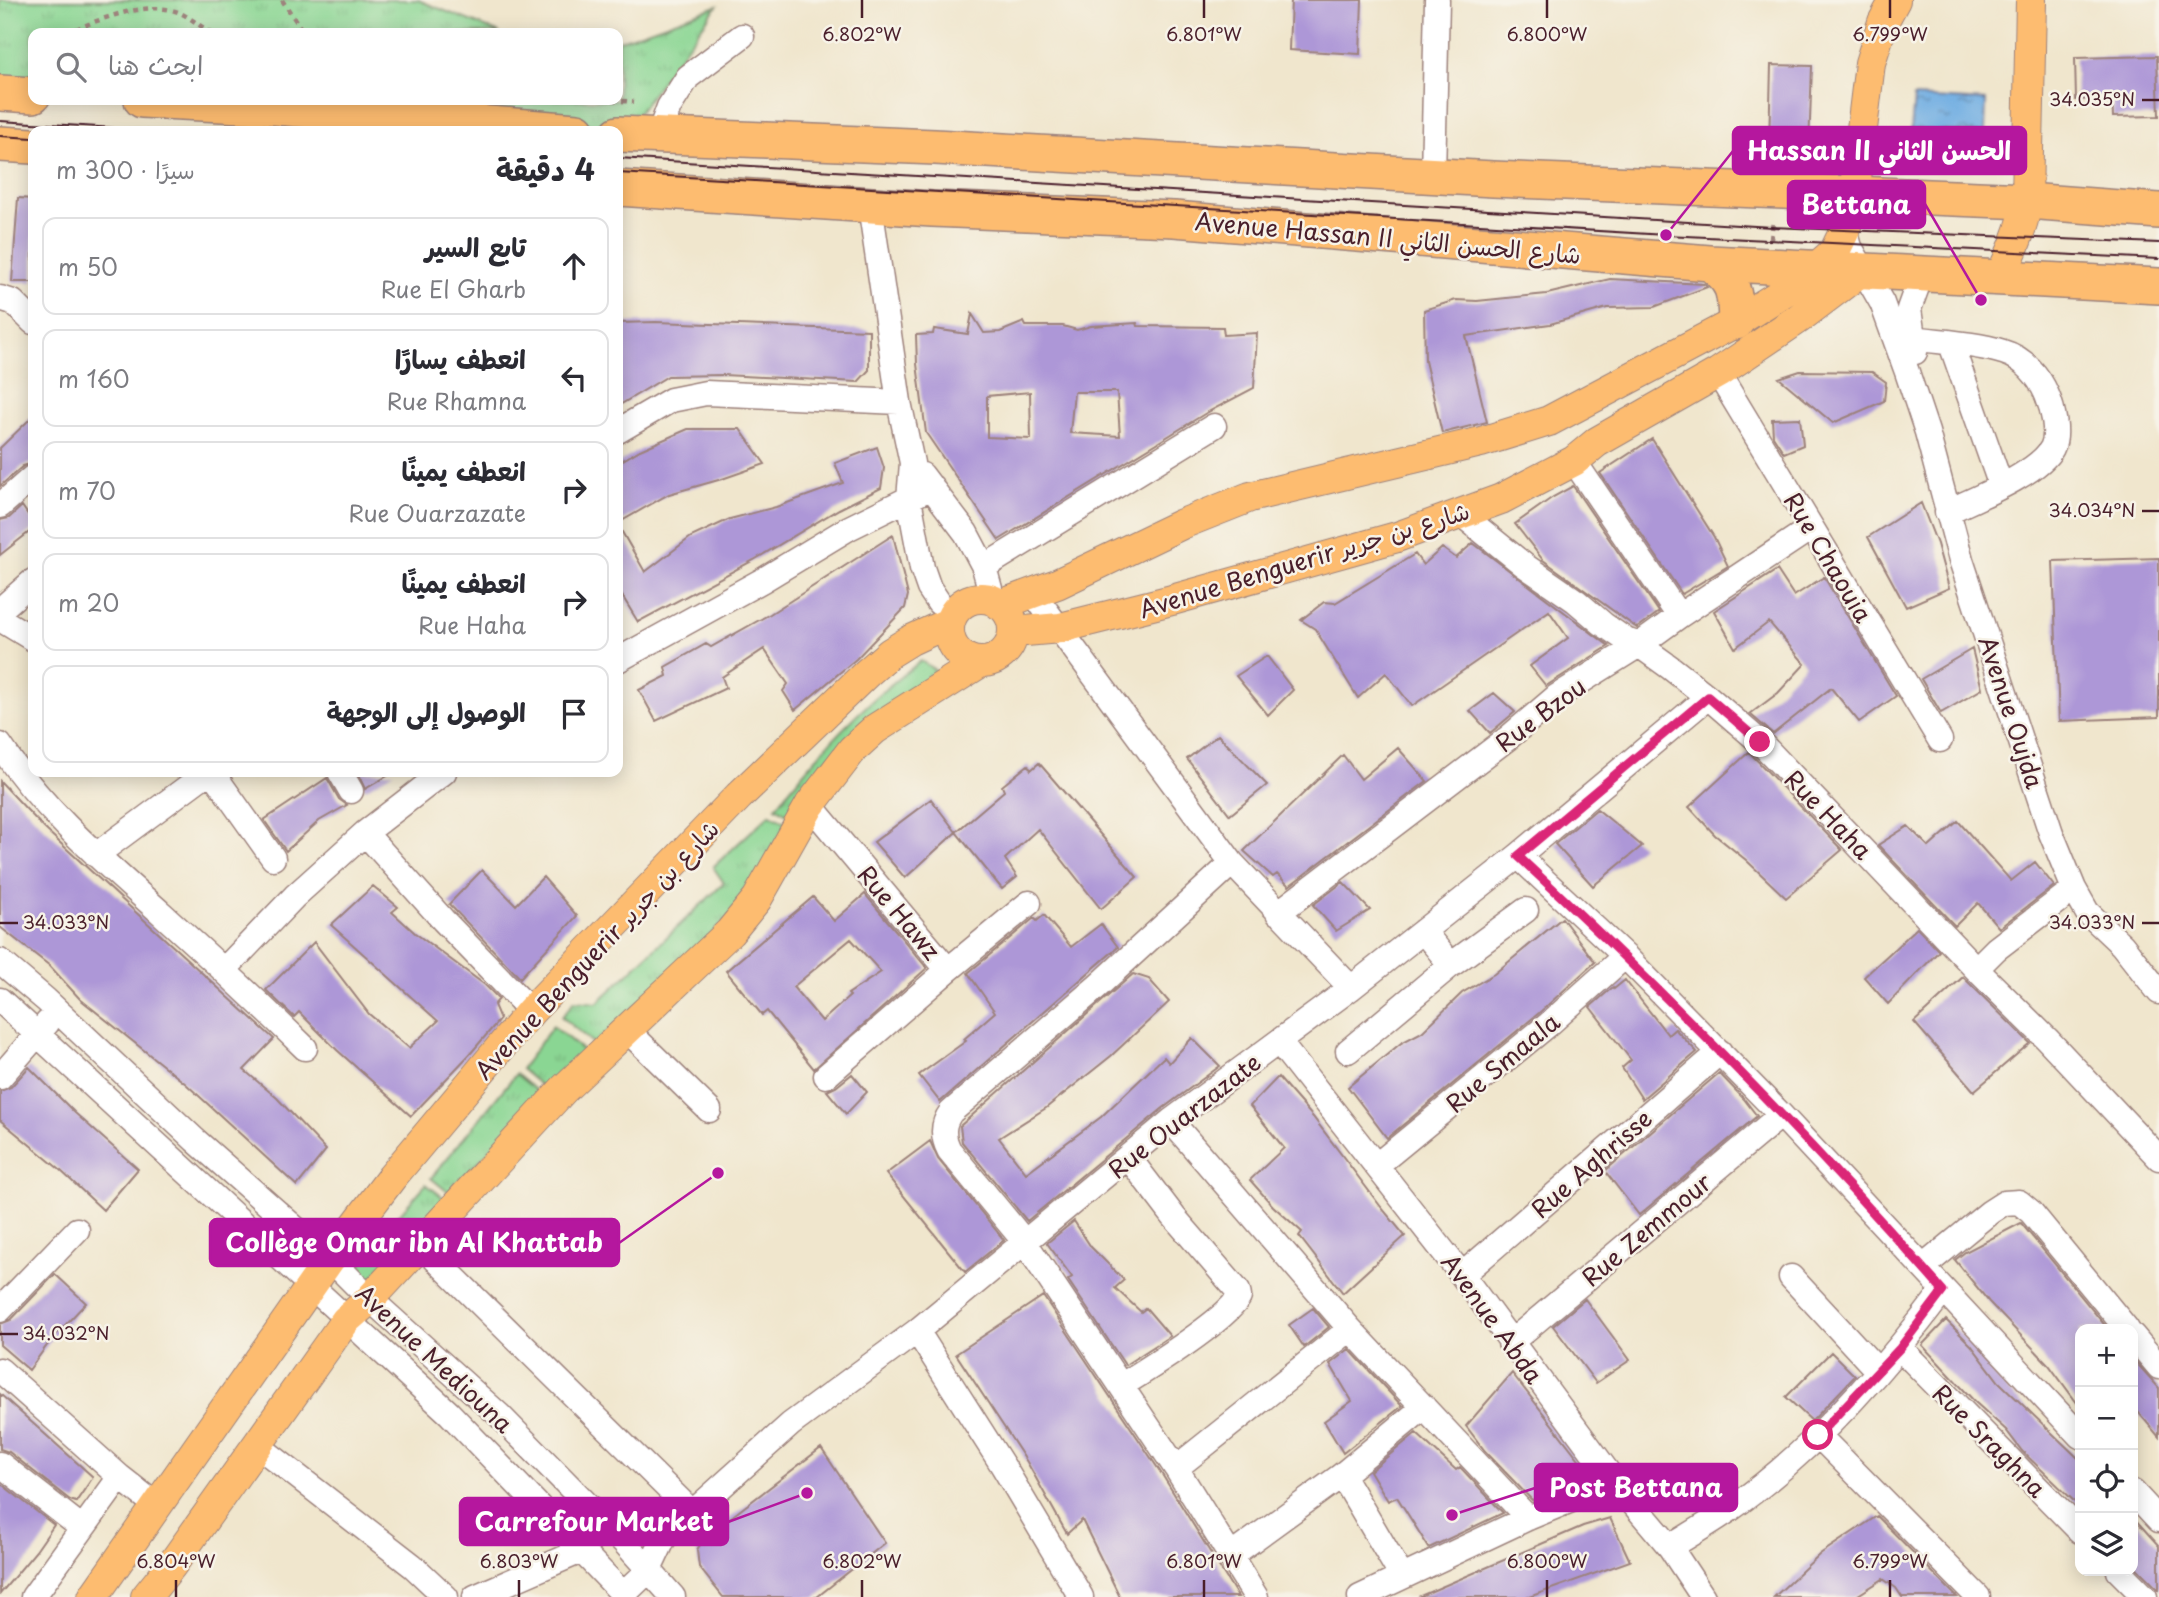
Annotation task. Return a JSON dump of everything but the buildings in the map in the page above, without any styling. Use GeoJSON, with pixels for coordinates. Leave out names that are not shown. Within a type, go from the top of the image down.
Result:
{"type":"FeatureCollection","features":[{"type":"Feature","properties":{"kind":"highway"},"geometry":{"type":"LineString","coordinates":[[0,93],[28,94]]}},
{"type":"Feature","properties":{"kind":"highway"},"geometry":{"type":"LineString","coordinates":[[242,105],[514,126]]}},
{"type":"Feature","properties":{"kind":"highway"},"geometry":{"type":"LineString","coordinates":[[623,134],[935,147],[1854,195],[2027,201],[2159,211]]}},
{"type":"Feature","properties":{"kind":"highway"},"geometry":{"type":"LineString","coordinates":[[0,144],[28,146]]}},
{"type":"Feature","properties":{"kind":"highway","name":"Avenue Hassan II شارع الحسن الثاني"},"geometry":{"type":"LineString","coordinates":[[623,188],[932,209],[1174,219],[1710,262],[2159,286]]}},
{"type":"Feature","properties":{"kind":"highway"},"geometry":{"type":"LineString","coordinates":[[1710,262],[1732,284],[1736,322]]}},
{"type":"Feature","properties":{"kind":"main road"},"geometry":{"type":"LineString","coordinates":[[997,603],[1057,584],[1182,524],[1250,497],[1480,442],[1549,421],[1736,322],[1820,267],[1835,251],[1845,230],[1854,195],[1870,63],[1884,22],[1895,0]]}},
{"type":"Feature","properties":{"kind":"main road"},"geometry":{"type":"LineString","coordinates":[[2000,276],[2012,252],[2027,201],[2031,0]]}},
{"type":"Feature","properties":{"kind":"main road","name":"Avenue Benguerir شارع بن جرير"},"geometry":{"type":"LineString","coordinates":[[1013,632],[1060,628],[1172,600],[1396,537],[1501,499],[1574,461],[1597,442],[1718,373],[1798,319],[1864,269]]}},
{"type":"Feature","properties":{"kind":"main road"},"geometry":{"type":"LineString","coordinates":[[146,1597],[346,1320],[370,1299],[564,1089],[737,923],[757,899],[810,805],[846,756],[875,729],[981,662],[1000,657],[1007,650],[1013,632],[1008,612],[997,603],[984,598],[966,602],[952,619],[949,631],[954,647],[965,658],[981,662]]}},
{"type":"Feature","properties":{"kind":"main road","name":"Avenue Benguerir شارع بن جرير"},"geometry":{"type":"LineString","coordinates":[[93,1597],[309,1286],[392,1177],[531,1011],[739,796],[867,673],[890,653],[952,619]]}},
{"type":"Feature","properties":{"kind":"street"},"geometry":{"type":"LineString","coordinates":[[1433,175],[1437,0]]}},
{"type":"Feature","properties":{"kind":"street"},"geometry":{"type":"LineString","coordinates":[[657,137],[669,107],[688,77],[742,36]]}},
{"type":"Feature","properties":{"kind":"street"},"geometry":{"type":"LineString","coordinates":[[870,205],[899,402],[912,463],[909,499],[922,568],[929,588],[952,619]]}},
{"type":"Feature","properties":{"kind":"street","name":"Avenue Oujda"},"geometry":{"type":"LineString","coordinates":[[1845,230],[1850,247],[1882,303],[1918,405],[1947,512],[2051,833],[2074,889],[2087,912],[2122,945],[2159,992]]}},
{"type":"Feature","properties":{"kind":"street","name":"Avenue Oujda"},"geometry":{"type":"LineString","coordinates":[[1918,405],[1909,309],[1922,273]]}},
{"type":"Feature","properties":{"kind":"street"},"geometry":{"type":"LineString","coordinates":[[0,298],[13,302],[28,317]]}},
{"type":"Feature","properties":{"kind":"street"},"geometry":{"type":"LineString","coordinates":[[1912,338],[2003,352],[2022,361],[2041,380],[2055,426],[2053,446],[2041,461],[2001,486],[1947,512]]}},
{"type":"Feature","properties":{"kind":"street"},"geometry":{"type":"LineString","coordinates":[[1951,344],[2001,486]]}},
{"type":"Feature","properties":{"kind":"street","name":"Rue Chaouia"},"geometry":{"type":"LineString","coordinates":[[1718,373],[1940,740]]}},
{"type":"Feature","properties":{"kind":"street"},"geometry":{"type":"LineString","coordinates":[[623,428],[671,400],[706,393],[899,402]]}},
{"type":"Feature","properties":{"kind":"street"},"geometry":{"type":"LineString","coordinates":[[984,567],[1214,426]]}},
{"type":"Feature","properties":{"kind":"street"},"geometry":{"type":"LineString","coordinates":[[1574,461],[1679,616]]}},
{"type":"Feature","properties":{"kind":"street"},"geometry":{"type":"LineString","coordinates":[[912,463],[966,533],[984,567],[997,603]]}},
{"type":"Feature","properties":{"kind":"street"},"geometry":{"type":"LineString","coordinates":[[0,506],[28,481]]}},
{"type":"Feature","properties":{"kind":"street"},"geometry":{"type":"LineString","coordinates":[[623,649],[763,580],[849,528],[932,487]]}},
{"type":"Feature","properties":{"kind":"street","name":"Rue Haha"},"geometry":{"type":"LineString","coordinates":[[1461,514],[1603,624],[1626,640],[1639,645],[1708,697],[1760,742],[2159,1158]]}},
{"type":"Feature","properties":{"kind":"street","name":"Rue Bzou"},"geometry":{"type":"LineString","coordinates":[[1278,913],[1508,738],[1556,697],[1639,645],[1811,528]]}},
{"type":"Feature","properties":{"kind":"street"},"geometry":{"type":"LineString","coordinates":[[0,610],[28,585]]}},
{"type":"Feature","properties":{"kind":"street"},"geometry":{"type":"LineString","coordinates":[[1033,593],[1233,863],[1351,988]]}},
{"type":"Feature","properties":{"kind":"street"},"geometry":{"type":"LineString","coordinates":[[0,619],[28,636]]}},
{"type":"Feature","properties":{"kind":"street","name":"Rue Ouarzazate"},"geometry":{"type":"LineString","coordinates":[[625,1595],[649,1570],[664,1538],[792,1424],[917,1331],[1171,1121],[1351,988],[1518,856],[1708,697]]}},
{"type":"Feature","properties":{"kind":"street"},"geometry":{"type":"LineString","coordinates":[[0,745],[17,771],[56,817],[305,1048]]}},
{"type":"Feature","properties":{"kind":"street"},"geometry":{"type":"LineString","coordinates":[[96,855],[203,777]]}},
{"type":"Feature","properties":{"kind":"street"},"geometry":{"type":"LineString","coordinates":[[214,777],[273,859]]}},
{"type":"Feature","properties":{"kind":"street"},"geometry":{"type":"LineString","coordinates":[[224,970],[295,896],[365,833],[438,777]]}},
{"type":"Feature","properties":{"kind":"street","name":"Rue Hawz"},"geometry":{"type":"LineString","coordinates":[[810,805],[948,970],[1029,903]]}},
{"type":"Feature","properties":{"kind":"street"},"geometry":{"type":"LineString","coordinates":[[365,833],[443,920],[531,1011]]}},
{"type":"Feature","properties":{"kind":"street"},"geometry":{"type":"LineString","coordinates":[[1518,856],[1625,956],[1720,1052],[2075,1431]]}},
{"type":"Feature","properties":{"kind":"street"},"geometry":{"type":"LineString","coordinates":[[1233,863],[946,1118],[943,1129],[949,1150],[1024,1241],[1122,1385],[1232,1555],[1256,1597]]}},
{"type":"Feature","properties":{"kind":"street"},"geometry":{"type":"LineString","coordinates":[[1976,969],[1996,949],[2074,889]]}},
{"type":"Feature","properties":{"kind":"street"},"geometry":{"type":"LineString","coordinates":[[1348,1051],[1451,965],[1526,910]]}},
{"type":"Feature","properties":{"kind":"street"},"geometry":{"type":"LineString","coordinates":[[1423,930],[1451,965]]}},
{"type":"Feature","properties":{"kind":"street","name":"Rue Smaala"},"geometry":{"type":"LineString","coordinates":[[1377,1165],[1549,1024],[1625,956]]}},
{"type":"Feature","properties":{"kind":"street","name":"Avenue Mediouna"},"geometry":{"type":"LineString","coordinates":[[0,961],[499,1415],[624,1542],[673,1597]]}},
{"type":"Feature","properties":{"kind":"street"},"geometry":{"type":"LineString","coordinates":[[826,1076],[948,970]]}},
{"type":"Feature","properties":{"kind":"street","name":"Avenue Mediouna"},"geometry":{"type":"LineString","coordinates":[[0,1000],[449,1413],[625,1595]]}},
{"type":"Feature","properties":{"kind":"street"},"geometry":{"type":"LineString","coordinates":[[0,1077],[58,1011]]}},
{"type":"Feature","properties":{"kind":"street"},"geometry":{"type":"LineString","coordinates":[[627,1030],[709,1110]]}},
{"type":"Feature","properties":{"kind":"street","name":"Avenue Abda"},"geometry":{"type":"LineString","coordinates":[[1279,1042],[1462,1275],[1615,1482],[1670,1547],[1703,1597]]}},
{"type":"Feature","properties":{"kind":"street","name":"Rue Aghrisse"},"geometry":{"type":"LineString","coordinates":[[1462,1275],[1720,1052]]}},
{"type":"Feature","properties":{"kind":"street","name":"Rue Zemmour"},"geometry":{"type":"LineString","coordinates":[[1510,1343],[1781,1115]]}},
{"type":"Feature","properties":{"kind":"street"},"geometry":{"type":"LineString","coordinates":[[1171,1121],[1350,1329],[1528,1518]]}},
{"type":"Feature","properties":{"kind":"street"},"geometry":{"type":"LineString","coordinates":[[1122,1385],[1193,1337],[1234,1305],[1239,1297],[1238,1291],[1174,1217],[1129,1158]]}},
{"type":"Feature","properties":{"kind":"street"},"geometry":{"type":"LineString","coordinates":[[1923,1267],[1990,1212],[2004,1203],[2020,1202],[2123,1324]]}},
{"type":"Feature","properties":{"kind":"street"},"geometry":{"type":"LineString","coordinates":[[0,1310],[77,1230]]}},
{"type":"Feature","properties":{"kind":"street"},"geometry":{"type":"LineString","coordinates":[[420,1244],[692,1512]]}},
{"type":"Feature","properties":{"kind":"street"},"geometry":{"type":"LineString","coordinates":[[1791,1277],[1878,1371]]}},
{"type":"Feature","properties":{"kind":"street"},"geometry":{"type":"LineString","coordinates":[[1670,1547],[1730,1510],[1818,1435],[1900,1348],[1943,1291]]}},
{"type":"Feature","properties":{"kind":"street"},"geometry":{"type":"LineString","coordinates":[[1176,1468],[1350,1329]]}},
{"type":"Feature","properties":{"kind":"street"},"geometry":{"type":"LineString","coordinates":[[917,1331],[1003,1466],[1081,1597]]}},
{"type":"Feature","properties":{"kind":"street"},"geometry":{"type":"LineString","coordinates":[[2138,1342],[2159,1367]]}},
{"type":"Feature","properties":{"kind":"street","name":"Rue Sraghna"},"geometry":{"type":"LineString","coordinates":[[1900,1348],[2075,1526]]}},
{"type":"Feature","properties":{"kind":"street"},"geometry":{"type":"LineString","coordinates":[[0,1370],[120,1477],[157,1506]]}},
{"type":"Feature","properties":{"kind":"street"},"geometry":{"type":"LineString","coordinates":[[1232,1555],[1342,1475],[1424,1407]]}},
{"type":"Feature","properties":{"kind":"street"},"geometry":{"type":"LineString","coordinates":[[1818,1435],[1978,1597]]}},
{"type":"Feature","properties":{"kind":"street"},"geometry":{"type":"LineString","coordinates":[[257,1445],[413,1566],[446,1597]]}},
{"type":"Feature","properties":{"kind":"street"},"geometry":{"type":"LineString","coordinates":[[0,1464],[82,1528]]}},
{"type":"Feature","properties":{"kind":"street"},"geometry":{"type":"LineString","coordinates":[[1342,1475],[1402,1577]]}},
{"type":"Feature","properties":{"kind":"street"},"geometry":{"type":"LineString","coordinates":[[33,1597],[120,1477]]}},
{"type":"Feature","properties":{"kind":"street"},"geometry":{"type":"LineString","coordinates":[[1360,1597],[1528,1518],[1615,1482]]}},
{"type":"Feature","properties":{"kind":"street"},"geometry":{"type":"LineString","coordinates":[[2138,1497],[2159,1520]]}},
{"type":"Feature","properties":{"kind":"street"},"geometry":{"type":"LineString","coordinates":[[475,1597],[624,1542],[664,1538]]}},
{"type":"Feature","properties":{"kind":"street"},"geometry":{"type":"LineString","coordinates":[[2124,1576],[2145,1597]]}},
{"type":"Feature","properties":{"kind":"path"},"geometry":{"type":"LineString","coordinates":[[282,0],[301,28]]}},
{"type":"Feature","properties":{"kind":"path"},"geometry":{"type":"LineString","coordinates":[[80,28],[125,11],[161,7],[179,12],[203,28]]}},
{"type":"Feature","properties":{"kind":"green space"},"geometry":{"type":"Polygon","coordinates":[[[0,0],[418,0],[488,28],[28,28],[28,88],[0,86],[0,0]]]}},
{"type":"Feature","properties":{"kind":"green space"},"geometry":{"type":"Polygon","coordinates":[[[717,6],[627,128],[284,105],[623,105],[623,39],[717,6]]]}},
{"type":"Feature","properties":{"kind":"green space"},"geometry":{"type":"Polygon","coordinates":[[[921,661],[938,672],[795,819],[776,807],[843,729],[881,693],[921,661]]]}},
{"type":"Feature","properties":{"kind":"green space"},"geometry":{"type":"Polygon","coordinates":[[[770,814],[792,825],[750,898],[594,1044],[562,1017],[574,1001],[597,1003],[724,883],[713,867],[770,814]]]}},
{"type":"Feature","properties":{"kind":"green space"},"geometry":{"type":"Polygon","coordinates":[[[553,1026],[587,1054],[548,1092],[521,1069],[553,1026]]]}},
{"type":"Feature","properties":{"kind":"green space"},"geometry":{"type":"Polygon","coordinates":[[[516,1074],[544,1097],[448,1192],[431,1178],[516,1074]]]}},
{"type":"Feature","properties":{"kind":"green space"},"geometry":{"type":"Polygon","coordinates":[[[426,1184],[444,1198],[369,1282],[361,1277],[360,1265],[383,1233],[426,1184]]]}},
{"type":"Feature","properties":{"kind":"water"},"geometry":{"type":"Polygon","coordinates":[[[1914,97],[1986,101],[1985,133],[1911,130],[1914,97]]]}},
{"type":"Feature","properties":{"kind":"tram line"},"geometry":{"type":"LineString","coordinates":[[0,121],[82,126]]}},
{"type":"Feature","properties":{"kind":"tram line"},"geometry":{"type":"LineString","coordinates":[[0,136],[28,138]]}},
{"type":"Feature","properties":{"kind":"tram line"},"geometry":{"type":"LineString","coordinates":[[623,158],[1772,227],[2159,243]]}},
{"type":"Feature","properties":{"kind":"tram line"},"geometry":{"type":"LineString","coordinates":[[623,173],[1666,235],[2159,259]]}},
{"type":"Feature","properties":{"kind":"place","name":"Hassan II الحسن الثاني"},"geometry":{"type":"Point","coordinates":[1666,235]}},
{"type":"Feature","properties":{"kind":"place","name":"Bettana"},"geometry":{"type":"Point","coordinates":[1981,300]}},
{"type":"Feature","properties":{"kind":"place","name":"Collège Omar ibn Al Khattab"},"geometry":{"type":"Point","coordinates":[718,1173]}},
{"type":"Feature","properties":{"kind":"place","name":"Carrefour Market"},"geometry":{"type":"Point","coordinates":[807,1493]}},
{"type":"Feature","properties":{"kind":"place","name":"Post Bettana"},"geometry":{"type":"Point","coordinates":[1452,1515]}},
{"type":"Feature","properties":{"kind":"route"},"geometry":{"type":"LineString","coordinates":[[1760,742],[1708,697],[1518,856],[1625,956],[1720,1052],[1943,1291],[1900,1348],[1818,1435]]}}]}
